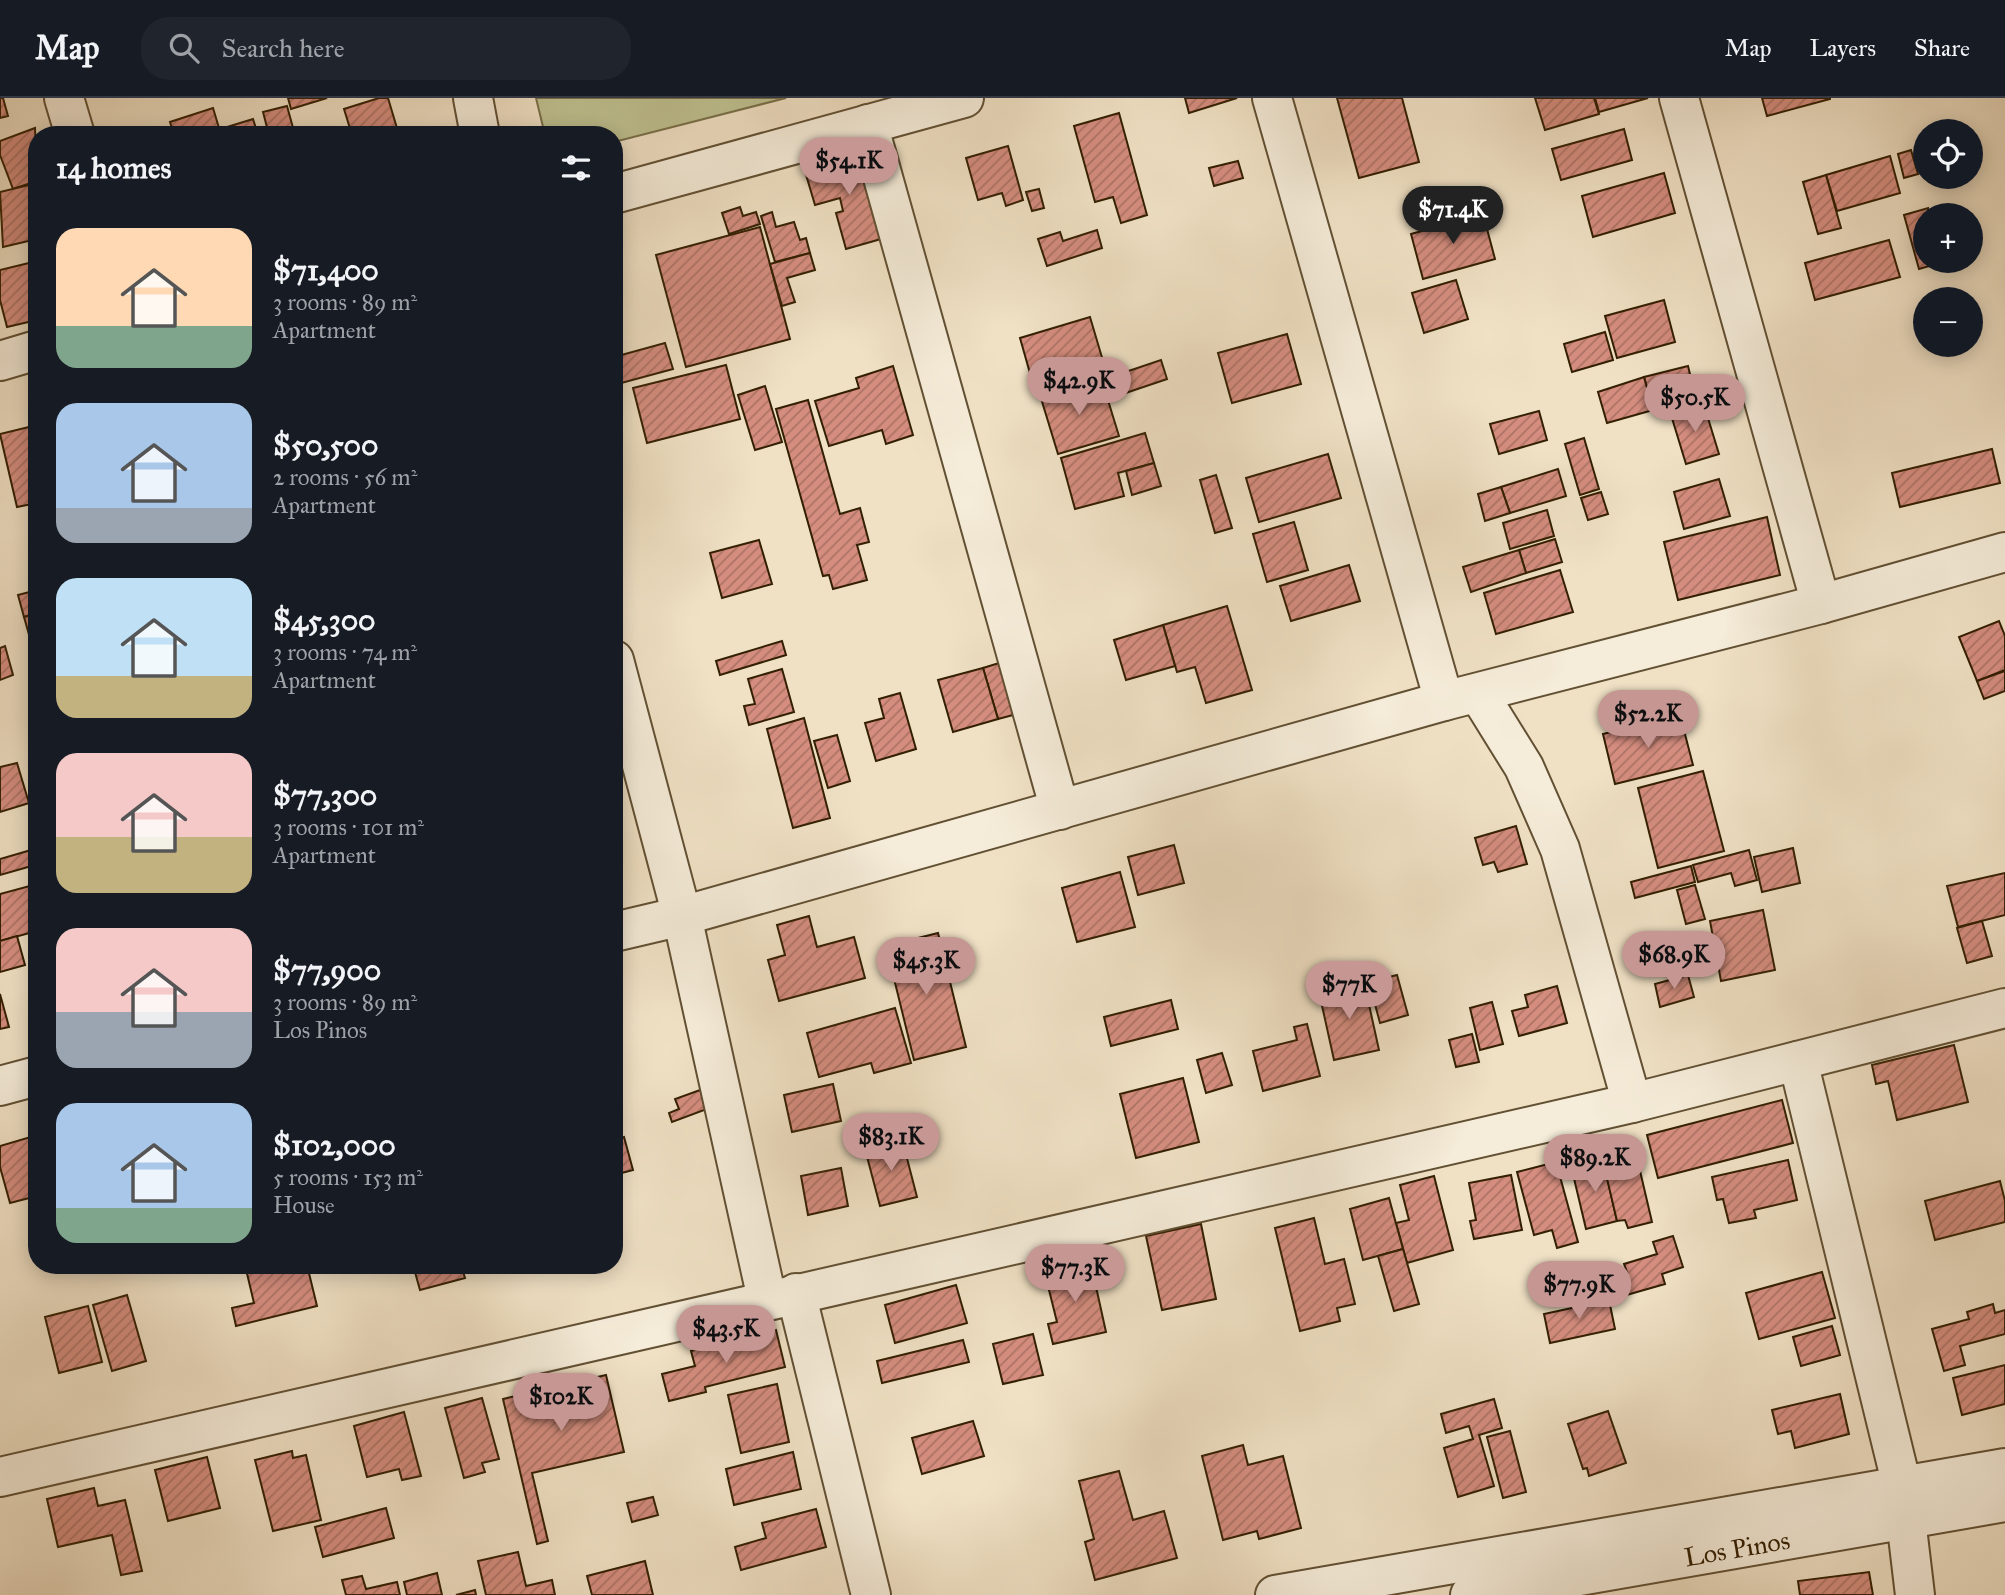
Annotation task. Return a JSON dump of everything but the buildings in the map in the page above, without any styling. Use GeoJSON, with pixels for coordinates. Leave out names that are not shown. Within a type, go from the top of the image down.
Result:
{"type":"FeatureCollection","features":[{"type":"Feature","properties":{"kind":"street"},"geometry":{"type":"LineString","coordinates":[[64,98],[72,126]]}},
{"type":"Feature","properties":{"kind":"street"},"geometry":{"type":"LineString","coordinates":[[472,98],[478,126]]}},
{"type":"Feature","properties":{"kind":"street"},"geometry":{"type":"LineString","coordinates":[[623,192],[964,98]]}},
{"type":"Feature","properties":{"kind":"street"},"geometry":{"type":"LineString","coordinates":[[1272,98],[1461,697],[1524,767],[1560,849],[1632,1103]]}},
{"type":"Feature","properties":{"kind":"street"},"geometry":{"type":"LineString","coordinates":[[1679,98],[1821,604]]}},
{"type":"Feature","properties":{"kind":"street"},"geometry":{"type":"LineString","coordinates":[[868,124],[1060,810]]}},
{"type":"Feature","properties":{"kind":"street"},"geometry":{"type":"LineString","coordinates":[[0,361],[28,353]]}},
{"type":"Feature","properties":{"kind":"street"},"geometry":{"type":"LineString","coordinates":[[623,930],[682,916],[1461,697],[1821,604],[2005,552]]}},
{"type":"Feature","properties":{"kind":"street"},"geometry":{"type":"LineString","coordinates":[[623,694],[782,1296],[871,1595]]}},
{"type":"Feature","properties":{"kind":"street"},"geometry":{"type":"LineString","coordinates":[[0,1477],[1632,1103],[2005,1008]]}},
{"type":"Feature","properties":{"kind":"street"},"geometry":{"type":"LineString","coordinates":[[1798,1061],[1904,1503],[1915,1595]]}},
{"type":"Feature","properties":{"kind":"street"},"geometry":{"type":"LineString","coordinates":[[0,1086],[28,1078]]}},
{"type":"Feature","properties":{"kind":"street"},"geometry":{"type":"LineString","coordinates":[[1275,1595],[1904,1503],[2005,1468]]}},
{"type":"Feature","properties":{"kind":"street","name":"Los Pinos"},"geometry":{"type":"LineString","coordinates":[[1470,1595],[1904,1503],[2005,1502]]}},
{"type":"Feature","properties":{"kind":"green space"},"geometry":{"type":"Polygon","coordinates":[[[536,98],[786,98],[623,140],[623,126],[543,126],[536,98]]]}}]}
